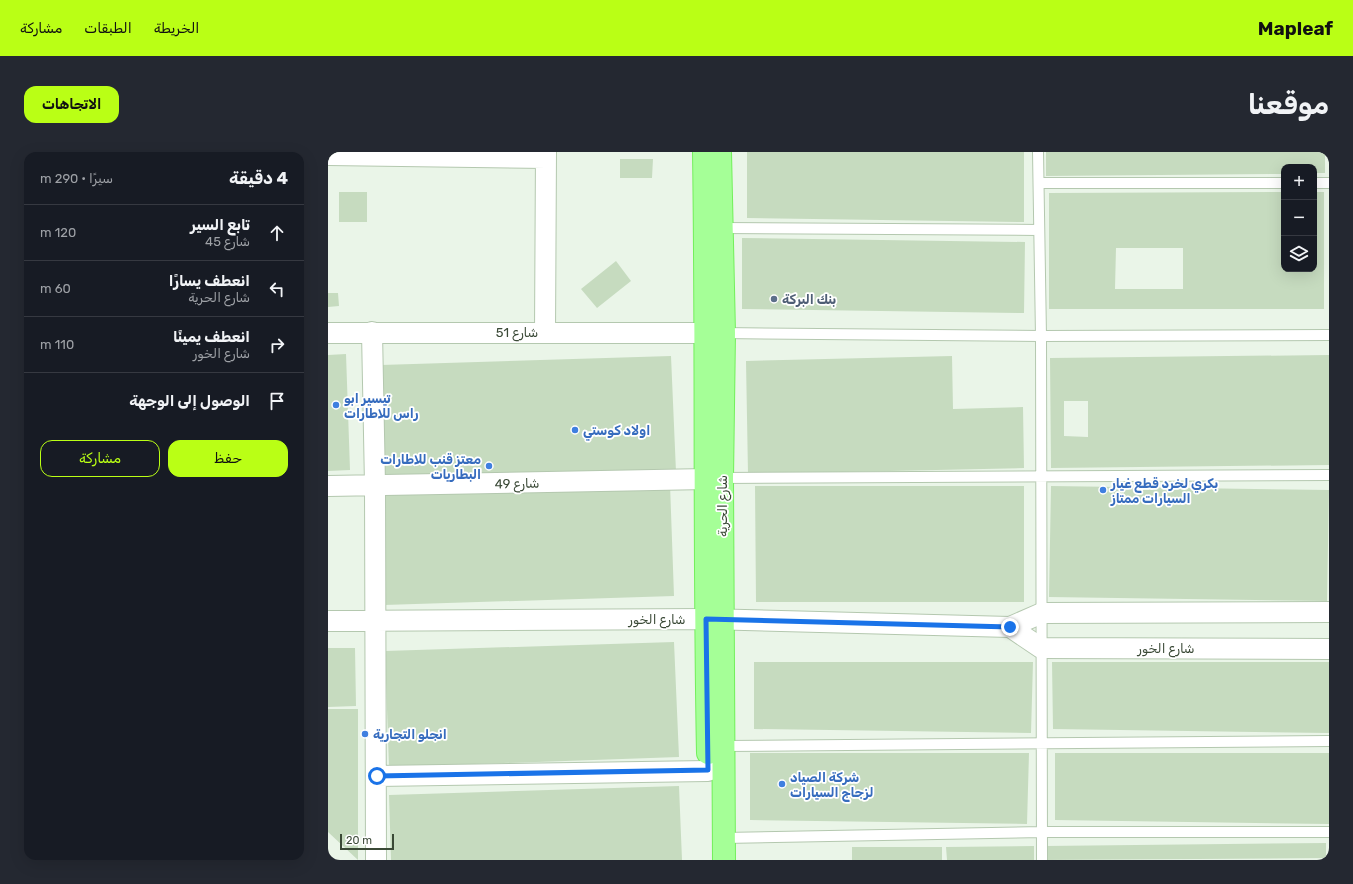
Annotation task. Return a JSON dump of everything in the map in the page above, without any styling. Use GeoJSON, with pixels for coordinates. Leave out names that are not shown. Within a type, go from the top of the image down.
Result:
{"type":"FeatureCollection","features":[{"type":"Feature","properties":{"kind":"main road","name":"شارع الحرية"},"geometry":{"type":"LineString","coordinates":[[704,152],[715,333]]}},
{"type":"Feature","properties":{"kind":"main road","name":"شارع الحرية"},"geometry":{"type":"LineString","coordinates":[[709,860],[708,770],[714,619],[715,333],[722,228],[720,152]]}},
{"type":"Feature","properties":{"kind":"main road","name":"شارع الحرية"},"geometry":{"type":"LineString","coordinates":[[714,619],[722,746],[724,860]]}},
{"type":"Feature","properties":{"kind":"street"},"geometry":{"type":"LineString","coordinates":[[328,155],[546,155],[545,332]]}},
{"type":"Feature","properties":{"kind":"street"},"geometry":{"type":"LineString","coordinates":[[372,332],[375,485],[377,776],[376,860]]}},
{"type":"Feature","properties":{"kind":"street","name":"شارع 51"},"geometry":{"type":"LineString","coordinates":[[328,333],[715,333]]}},
{"type":"Feature","properties":{"kind":"street","name":"شارع 49"},"geometry":{"type":"LineString","coordinates":[[328,486],[714,478]]}},
{"type":"Feature","properties":{"kind":"street","name":"شارع الخور"},"geometry":{"type":"LineString","coordinates":[[328,621],[714,619],[1010,627],[1042,613],[1329,612]]}},
{"type":"Feature","properties":{"kind":"street"},"geometry":{"type":"LineString","coordinates":[[1010,627],[1041,648]]}},
{"type":"Feature","properties":{"kind":"street","name":"شارع الخور"},"geometry":{"type":"LineString","coordinates":[[1041,648],[1329,649]]}},
{"type":"Feature","properties":{"kind":"street"},"geometry":{"type":"LineString","coordinates":[[377,776],[708,770]]}},
{"type":"Feature","properties":{"kind":"lane"},"geometry":{"type":"LineString","coordinates":[[1038,152],[1041,336],[1042,860]]}},
{"type":"Feature","properties":{"kind":"lane"},"geometry":{"type":"LineString","coordinates":[[1039,184],[1281,184]]}},
{"type":"Feature","properties":{"kind":"lane"},"geometry":{"type":"LineString","coordinates":[[1317,184],[1329,184]]}},
{"type":"Feature","properties":{"kind":"lane"},"geometry":{"type":"LineString","coordinates":[[722,228],[1039,230]]}},
{"type":"Feature","properties":{"kind":"lane"},"geometry":{"type":"LineString","coordinates":[[715,333],[1041,336],[1329,335]]}},
{"type":"Feature","properties":{"kind":"lane"},"geometry":{"type":"LineString","coordinates":[[714,478],[1329,475]]}},
{"type":"Feature","properties":{"kind":"lane"},"geometry":{"type":"LineString","coordinates":[[722,746],[1329,742]]}},
{"type":"Feature","properties":{"kind":"lane"},"geometry":{"type":"LineString","coordinates":[[724,838],[1042,832],[1329,832]]}},
{"type":"Feature","properties":{"kind":"building"},"geometry":{"type":"Polygon","coordinates":[[[747,152],[1024,152],[1024,222],[747,218],[747,152]]]}},
{"type":"Feature","properties":{"kind":"building"},"geometry":{"type":"Polygon","coordinates":[[[1046,152],[1325,152],[1325,173],[1317,173],[1317,164],[1281,164],[1281,174],[1046,176],[1046,152]]]}},
{"type":"Feature","properties":{"kind":"building"},"geometry":{"type":"Polygon","coordinates":[[[620,159],[653,159],[652,178],[620,178],[620,159]]]}},
{"type":"Feature","properties":{"kind":"building"},"geometry":{"type":"Polygon","coordinates":[[[339,192],[367,192],[367,222],[339,222],[339,192]]]}},
{"type":"Feature","properties":{"kind":"building"},"geometry":{"type":"Polygon","coordinates":[[[1281,192],[1281,272],[1317,272],[1317,192],[1324,192],[1324,309],[1049,309],[1049,193],[1281,192]],[[1116,248],[1115,289],[1183,289],[1183,248],[1116,248]]]}},
{"type":"Feature","properties":{"kind":"building"},"geometry":{"type":"Polygon","coordinates":[[[742,238],[1025,242],[1024,313],[742,309],[742,238]]]}},
{"type":"Feature","properties":{"kind":"building"},"geometry":{"type":"Polygon","coordinates":[[[616,261],[631,281],[597,308],[581,289],[616,261]]]}},
{"type":"Feature","properties":{"kind":"building"},"geometry":{"type":"Polygon","coordinates":[[[328,293],[338,293],[339,306],[328,307],[328,293]]]}},
{"type":"Feature","properties":{"kind":"building"},"geometry":{"type":"Polygon","coordinates":[[[346,354],[350,470],[328,471],[328,355],[346,354]]]}},
{"type":"Feature","properties":{"kind":"building"},"geometry":{"type":"Polygon","coordinates":[[[1329,355],[1329,465],[1051,468],[1050,358],[1329,355]],[[1064,401],[1064,436],[1088,437],[1088,401],[1064,401]]]}},
{"type":"Feature","properties":{"kind":"building"},"geometry":{"type":"Polygon","coordinates":[[[671,356],[676,472],[385,481],[381,365],[671,356]]]}},
{"type":"Feature","properties":{"kind":"building"},"geometry":{"type":"Polygon","coordinates":[[[952,356],[953,409],[1023,407],[1024,468],[748,474],[746,361],[952,356]]]}},
{"type":"Feature","properties":{"kind":"building"},"geometry":{"type":"Polygon","coordinates":[[[670,484],[674,596],[384,605],[380,490],[670,484]]]}},
{"type":"Feature","properties":{"kind":"building"},"geometry":{"type":"Polygon","coordinates":[[[755,486],[1024,486],[1024,602],[756,602],[755,486]]]}},
{"type":"Feature","properties":{"kind":"building"},"geometry":{"type":"Polygon","coordinates":[[[1051,486],[1329,490],[1327,601],[1049,597],[1051,486]]]}},
{"type":"Feature","properties":{"kind":"building"},"geometry":{"type":"Polygon","coordinates":[[[674,642],[679,757],[389,767],[385,651],[674,642]]]}},
{"type":"Feature","properties":{"kind":"building"},"geometry":{"type":"Polygon","coordinates":[[[328,648],[355,648],[356,706],[328,707],[328,648]]]}},
{"type":"Feature","properties":{"kind":"building"},"geometry":{"type":"Polygon","coordinates":[[[754,662],[1033,662],[1031,733],[754,729],[754,662]]]}},
{"type":"Feature","properties":{"kind":"building"},"geometry":{"type":"Polygon","coordinates":[[[1052,662],[1329,662],[1329,733],[1053,729],[1052,662]]]}},
{"type":"Feature","properties":{"kind":"building"},"geometry":{"type":"Polygon","coordinates":[[[328,709],[358,709],[358,860],[328,832],[328,709]]]}},
{"type":"Feature","properties":{"kind":"building"},"geometry":{"type":"Polygon","coordinates":[[[750,753],[1029,753],[1027,824],[750,820],[750,753]]]}},
{"type":"Feature","properties":{"kind":"building"},"geometry":{"type":"Polygon","coordinates":[[[1055,753],[1329,753],[1329,824],[1055,820],[1055,753]]]}},
{"type":"Feature","properties":{"kind":"building"},"geometry":{"type":"Polygon","coordinates":[[[679,786],[682,860],[391,860],[389,795],[679,786]]]}},
{"type":"Feature","properties":{"kind":"building"},"geometry":{"type":"Polygon","coordinates":[[[1326,843],[1326,858],[1045,860],[1045,846],[1326,843]]]}},
{"type":"Feature","properties":{"kind":"building"},"geometry":{"type":"Polygon","coordinates":[[[1034,846],[1034,860],[947,860],[946,847],[1034,846]]]}},
{"type":"Feature","properties":{"kind":"building"},"geometry":{"type":"Polygon","coordinates":[[[852,847],[942,847],[942,860],[852,860],[852,847]]]}},
{"type":"Feature","properties":{"kind":"place","name":"بنك البركة"},"geometry":{"type":"Point","coordinates":[774,299]}},
{"type":"Feature","properties":{"kind":"place","name":"تيسير ابو راس للاطارات"},"geometry":{"type":"Point","coordinates":[336,405]}},
{"type":"Feature","properties":{"kind":"place","name":"اولاد كوستي"},"geometry":{"type":"Point","coordinates":[575,430]}},
{"type":"Feature","properties":{"kind":"place","name":"معتز قنب للاطارات البطاريات"},"geometry":{"type":"Point","coordinates":[489,466]}},
{"type":"Feature","properties":{"kind":"place","name":"بكري لخرد قطع غيار السيارات ممتاز"},"geometry":{"type":"Point","coordinates":[1103,490]}},
{"type":"Feature","properties":{"kind":"place","name":"انجلو التجارية"},"geometry":{"type":"Point","coordinates":[365,734]}},
{"type":"Feature","properties":{"kind":"place","name":"شركة الصياد لزجاج السيارات"},"geometry":{"type":"Point","coordinates":[782,784]}},
{"type":"Feature","properties":{"kind":"route"},"geometry":{"type":"LineString","coordinates":[[377,776],[708,770],[706,619],[1010,627]]}}]}
